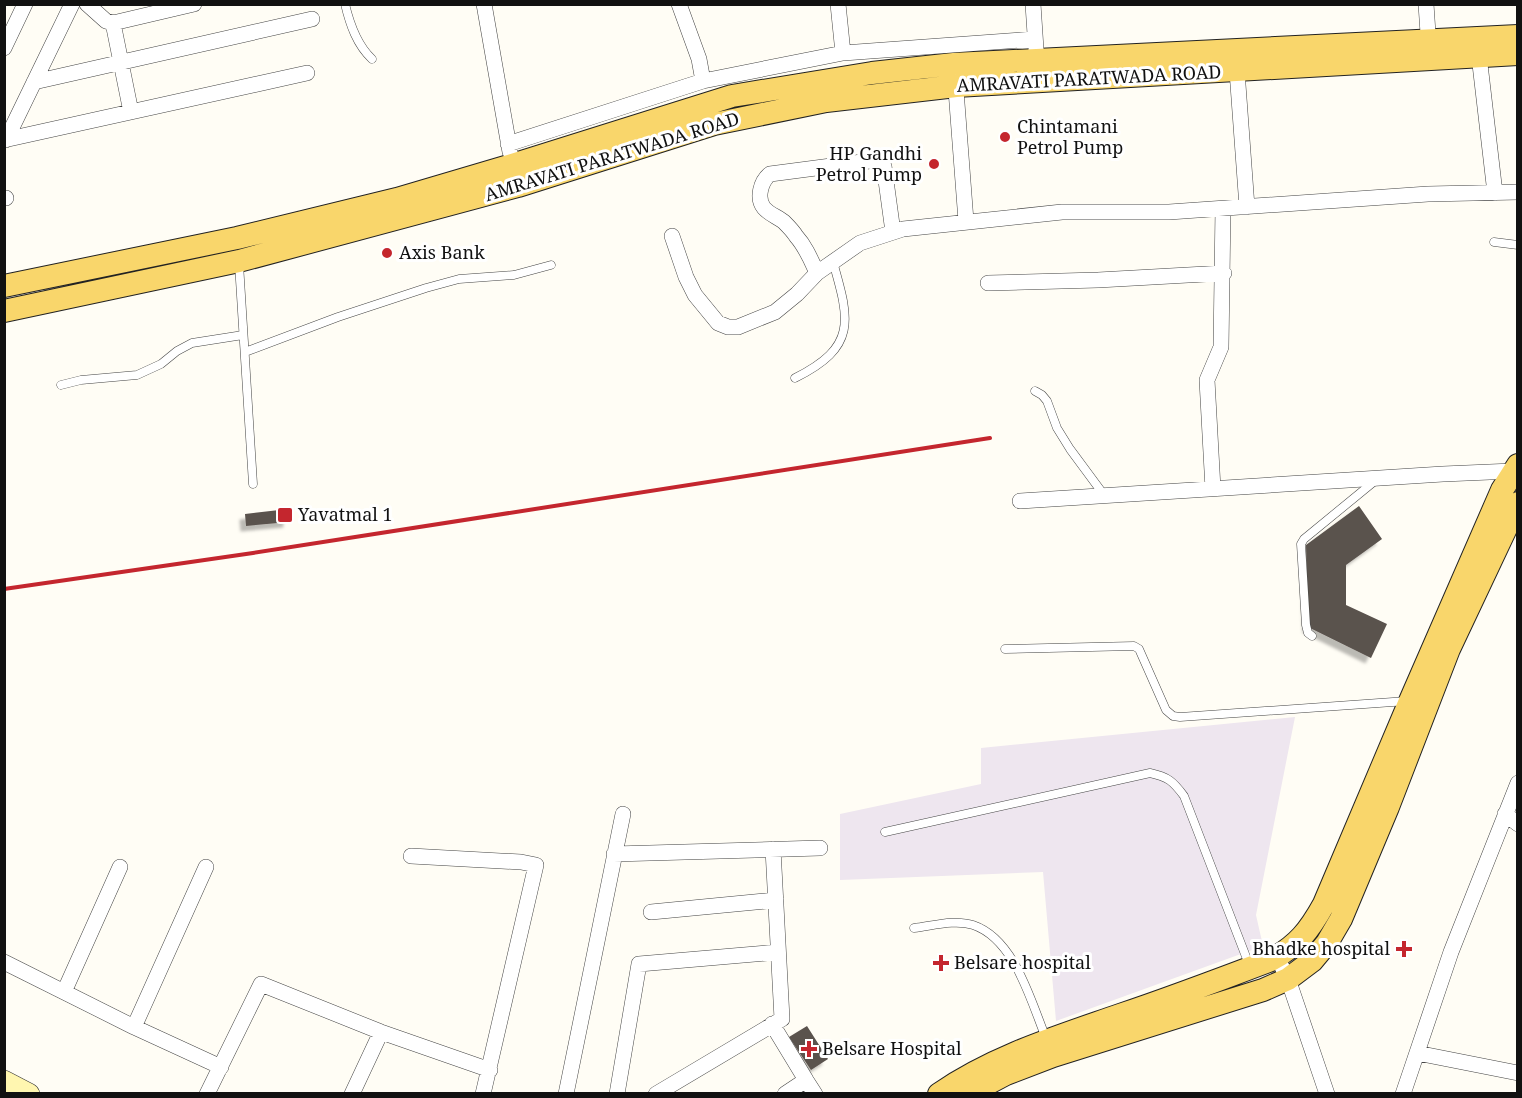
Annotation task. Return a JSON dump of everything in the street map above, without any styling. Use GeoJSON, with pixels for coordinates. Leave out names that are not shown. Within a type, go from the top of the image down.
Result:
{"type":"FeatureCollection","features":[{"type":"Feature","properties":{"kind":"main road","name":"AMRAVATI PARATWADA ROAD"},"geometry":{"type":"LineString","coordinates":[[4,286],[237,238],[397,199],[510,154],[732,96],[872,73],[955,75],[1038,82],[1237,71],[1478,47],[1518,36]]}},
{"type":"Feature","properties":{"kind":"main road","name":"AMRAVATI PARATWADA ROAD"},"geometry":{"type":"LineString","coordinates":[[1478,47],[1518,54]]}},
{"type":"Feature","properties":{"kind":"main road","name":"AMRAVATI PARATWADA ROAD"},"geometry":{"type":"LineString","coordinates":[[4,311],[239,261],[518,186],[714,124],[955,75],[1036,49],[1429,51]]}},
{"type":"Feature","properties":{"kind":"main road"},"geometry":{"type":"LineString","coordinates":[[969,1094],[1050,1048],[1277,957],[1301,940],[1312,927],[1324,904],[1420,700],[1502,490],[1516,469]]}},
{"type":"Feature","properties":{"kind":"main road"},"geometry":{"type":"LineString","coordinates":[[939,1094],[998,1060],[1263,990],[1288,979],[1312,961],[1327,943],[1341,919],[1388,807],[1420,700],[1449,649],[1518,503]]}},
{"type":"Feature","properties":{"kind":"street"},"geometry":{"type":"LineString","coordinates":[[4,48],[25,4]]}},
{"type":"Feature","properties":{"kind":"street"},"geometry":{"type":"LineString","coordinates":[[5,140],[72,4]]}},
{"type":"Feature","properties":{"kind":"street"},"geometry":{"type":"LineString","coordinates":[[87,4],[106,21],[113,23],[194,4]]}},
{"type":"Feature","properties":{"kind":"street"},"geometry":{"type":"LineString","coordinates":[[484,4],[510,154],[703,81],[843,53],[1036,49]]}},
{"type":"Feature","properties":{"kind":"street"},"geometry":{"type":"LineString","coordinates":[[679,4],[699,60],[703,81]]}},
{"type":"Feature","properties":{"kind":"street"},"geometry":{"type":"LineString","coordinates":[[838,4],[843,53]]}},
{"type":"Feature","properties":{"kind":"street"},"geometry":{"type":"LineString","coordinates":[[1033,4],[1038,82]]}},
{"type":"Feature","properties":{"kind":"street"},"geometry":{"type":"LineString","coordinates":[[1426,4],[1429,51]]}},
{"type":"Feature","properties":{"kind":"street"},"geometry":{"type":"LineString","coordinates":[[34,82],[312,18]]}},
{"type":"Feature","properties":{"kind":"street"},"geometry":{"type":"LineString","coordinates":[[113,23],[130,112]]}},
{"type":"Feature","properties":{"kind":"street"},"geometry":{"type":"LineString","coordinates":[[1478,47],[1495,193]]}},
{"type":"Feature","properties":{"kind":"street"},"geometry":{"type":"LineString","coordinates":[[1237,71],[1247,207]]}},
{"type":"Feature","properties":{"kind":"street"},"geometry":{"type":"LineString","coordinates":[[5,140],[307,73]]}},
{"type":"Feature","properties":{"kind":"street"},"geometry":{"type":"LineString","coordinates":[[955,75],[966,221]]}},
{"type":"Feature","properties":{"kind":"street"},"geometry":{"type":"LineString","coordinates":[[817,273],[797,236],[784,222],[763,207],[762,185],[770,174],[877,160],[884,166],[893,232]]}},
{"type":"Feature","properties":{"kind":"street"},"geometry":{"type":"LineString","coordinates":[[672,236],[694,295],[713,318],[728,327],[738,327],[774,312],[797,294],[817,273],[860,243],[903,229],[1062,212],[1169,212],[1428,194],[1518,192]]}},
{"type":"Feature","properties":{"kind":"street"},"geometry":{"type":"LineString","coordinates":[[1213,489],[1208,380],[1221,347],[1224,273],[1223,209]]}},
{"type":"Feature","properties":{"kind":"street"},"geometry":{"type":"LineString","coordinates":[[988,283],[1224,273]]}},
{"type":"Feature","properties":{"kind":"street"},"geometry":{"type":"LineString","coordinates":[[1020,501],[1516,469]]}},
{"type":"Feature","properties":{"kind":"street"},"geometry":{"type":"LineString","coordinates":[[1403,1094],[1451,952],[1511,819],[1518,783]]}},
{"type":"Feature","properties":{"kind":"street"},"geometry":{"type":"LineString","coordinates":[[566,1094],[623,814]]}},
{"type":"Feature","properties":{"kind":"street"},"geometry":{"type":"LineString","coordinates":[[614,854],[820,848]]}},
{"type":"Feature","properties":{"kind":"street"},"geometry":{"type":"LineString","coordinates":[[656,1094],[782,1019],[773,849]]}},
{"type":"Feature","properties":{"kind":"street"},"geometry":{"type":"LineString","coordinates":[[411,856],[521,862],[536,865],[483,1094]]}},
{"type":"Feature","properties":{"kind":"street"},"geometry":{"type":"LineString","coordinates":[[64,992],[120,867]]}},
{"type":"Feature","properties":{"kind":"street"},"geometry":{"type":"LineString","coordinates":[[134,1027],[206,867]]}},
{"type":"Feature","properties":{"kind":"street"},"geometry":{"type":"LineString","coordinates":[[651,912],[776,900]]}},
{"type":"Feature","properties":{"kind":"street"},"geometry":{"type":"LineString","coordinates":[[616,1094],[639,964],[778,952]]}},
{"type":"Feature","properties":{"kind":"street"},"geometry":{"type":"LineString","coordinates":[[1277,957],[1288,979],[1327,1094]]}},
{"type":"Feature","properties":{"kind":"street"},"geometry":{"type":"LineString","coordinates":[[4,962],[134,1027],[221,1067]]}},
{"type":"Feature","properties":{"kind":"street"},"geometry":{"type":"LineString","coordinates":[[207,1094],[261,984],[381,1032],[490,1070]]}},
{"type":"Feature","properties":{"kind":"street"},"geometry":{"type":"LineString","coordinates":[[772,1024],[815,1094]]}},
{"type":"Feature","properties":{"kind":"street"},"geometry":{"type":"LineString","coordinates":[[352,1094],[381,1032]]}},
{"type":"Feature","properties":{"kind":"street"},"geometry":{"type":"LineString","coordinates":[[1417,1053],[1518,1073]]}},
{"type":"Feature","properties":{"kind":"street"},"geometry":{"type":"LineString","coordinates":[[785,1094],[806,1080]]}},
{"type":"Feature","properties":{"kind":"street"},"geometry":{"type":"LineString","coordinates":[[4,1081],[29,1094]]}},
{"type":"Feature","properties":{"kind":"lane"},"geometry":{"type":"LineString","coordinates":[[345,4],[355,36],[372,60]]}},
{"type":"Feature","properties":{"kind":"lane"},"geometry":{"type":"LineString","coordinates":[[237,238],[253,484]]}},
{"type":"Feature","properties":{"kind":"lane"},"geometry":{"type":"LineString","coordinates":[[1494,242],[1518,245]]}},
{"type":"Feature","properties":{"kind":"lane"},"geometry":{"type":"LineString","coordinates":[[795,378],[817,367],[832,355],[842,337],[845,318],[844,300],[833,262]]}},
{"type":"Feature","properties":{"kind":"lane"},"geometry":{"type":"LineString","coordinates":[[245,352],[338,317],[426,288],[459,279],[514,275],[551,265]]}},
{"type":"Feature","properties":{"kind":"lane"},"geometry":{"type":"LineString","coordinates":[[61,385],[81,380],[137,375],[161,364],[192,343],[243,335]]}},
{"type":"Feature","properties":{"kind":"lane"},"geometry":{"type":"LineString","coordinates":[[1035,391],[1047,401],[1057,428],[1105,496]]}},
{"type":"Feature","properties":{"kind":"lane"},"geometry":{"type":"LineString","coordinates":[[1312,636],[1308,633],[1306,625],[1301,544],[1304,539],[1377,479]]}},
{"type":"Feature","properties":{"kind":"lane"},"geometry":{"type":"LineString","coordinates":[[1005,649],[1134,646],[1139,649],[1167,710],[1173,716],[1180,717],[1420,700]]}},
{"type":"Feature","properties":{"kind":"lane"},"geometry":{"type":"LineString","coordinates":[[885,832],[1150,773],[1163,776],[1174,783],[1184,796],[1251,968]]}},
{"type":"Feature","properties":{"kind":"lane"},"geometry":{"type":"LineString","coordinates":[[914,928],[956,923],[973,925],[989,934],[1014,962],[1050,1048]]}},
{"type":"Feature","properties":{"kind":"shaded area"},"geometry":{"type":"Polygon","coordinates":[[[1295,717],[1256,915],[1263,946],[1056,1021],[1043,872],[840,880],[840,814],[981,784],[981,748],[1295,717]]]}},
{"type":"Feature","properties":{"kind":"building"},"geometry":{"type":"Polygon","coordinates":[[[1359,506],[1382,539],[1346,565],[1346,605],[1387,624],[1371,658],[1308,627],[1306,545],[1359,506]]]}},
{"type":"Feature","properties":{"kind":"building"},"geometry":{"type":"Polygon","coordinates":[[[288,509],[289,522],[246,526],[245,514],[288,509]]]}},
{"type":"Feature","properties":{"kind":"building"},"geometry":{"type":"Polygon","coordinates":[[[807,1026],[828,1059],[811,1070],[789,1037],[807,1026]]]}},
{"type":"Feature","properties":{"kind":"railway"},"geometry":{"type":"LineString","coordinates":[[4,589],[253,553],[990,438]]}},
{"type":"Feature","properties":{"kind":"place","name":"Chintamani Petrol Pump"},"geometry":{"type":"Point","coordinates":[1005,137]}},
{"type":"Feature","properties":{"kind":"place","name":"HP Gandhi Petrol Pump"},"geometry":{"type":"Point","coordinates":[934,164]}},
{"type":"Feature","properties":{"kind":"place","name":"Axis Bank"},"geometry":{"type":"Point","coordinates":[387,253]}},
{"type":"Feature","properties":{"kind":"place","name":"Yavatmal 1"},"geometry":{"type":"Point","coordinates":[285,515]}},
{"type":"Feature","properties":{"kind":"place","name":"Bhadke hospital"},"geometry":{"type":"Point","coordinates":[1404,949]}},
{"type":"Feature","properties":{"kind":"place","name":"Belsare hospital"},"geometry":{"type":"Point","coordinates":[941,963]}},
{"type":"Feature","properties":{"kind":"place","name":"Belsare Hospital"},"geometry":{"type":"Point","coordinates":[809,1049]}}]}
